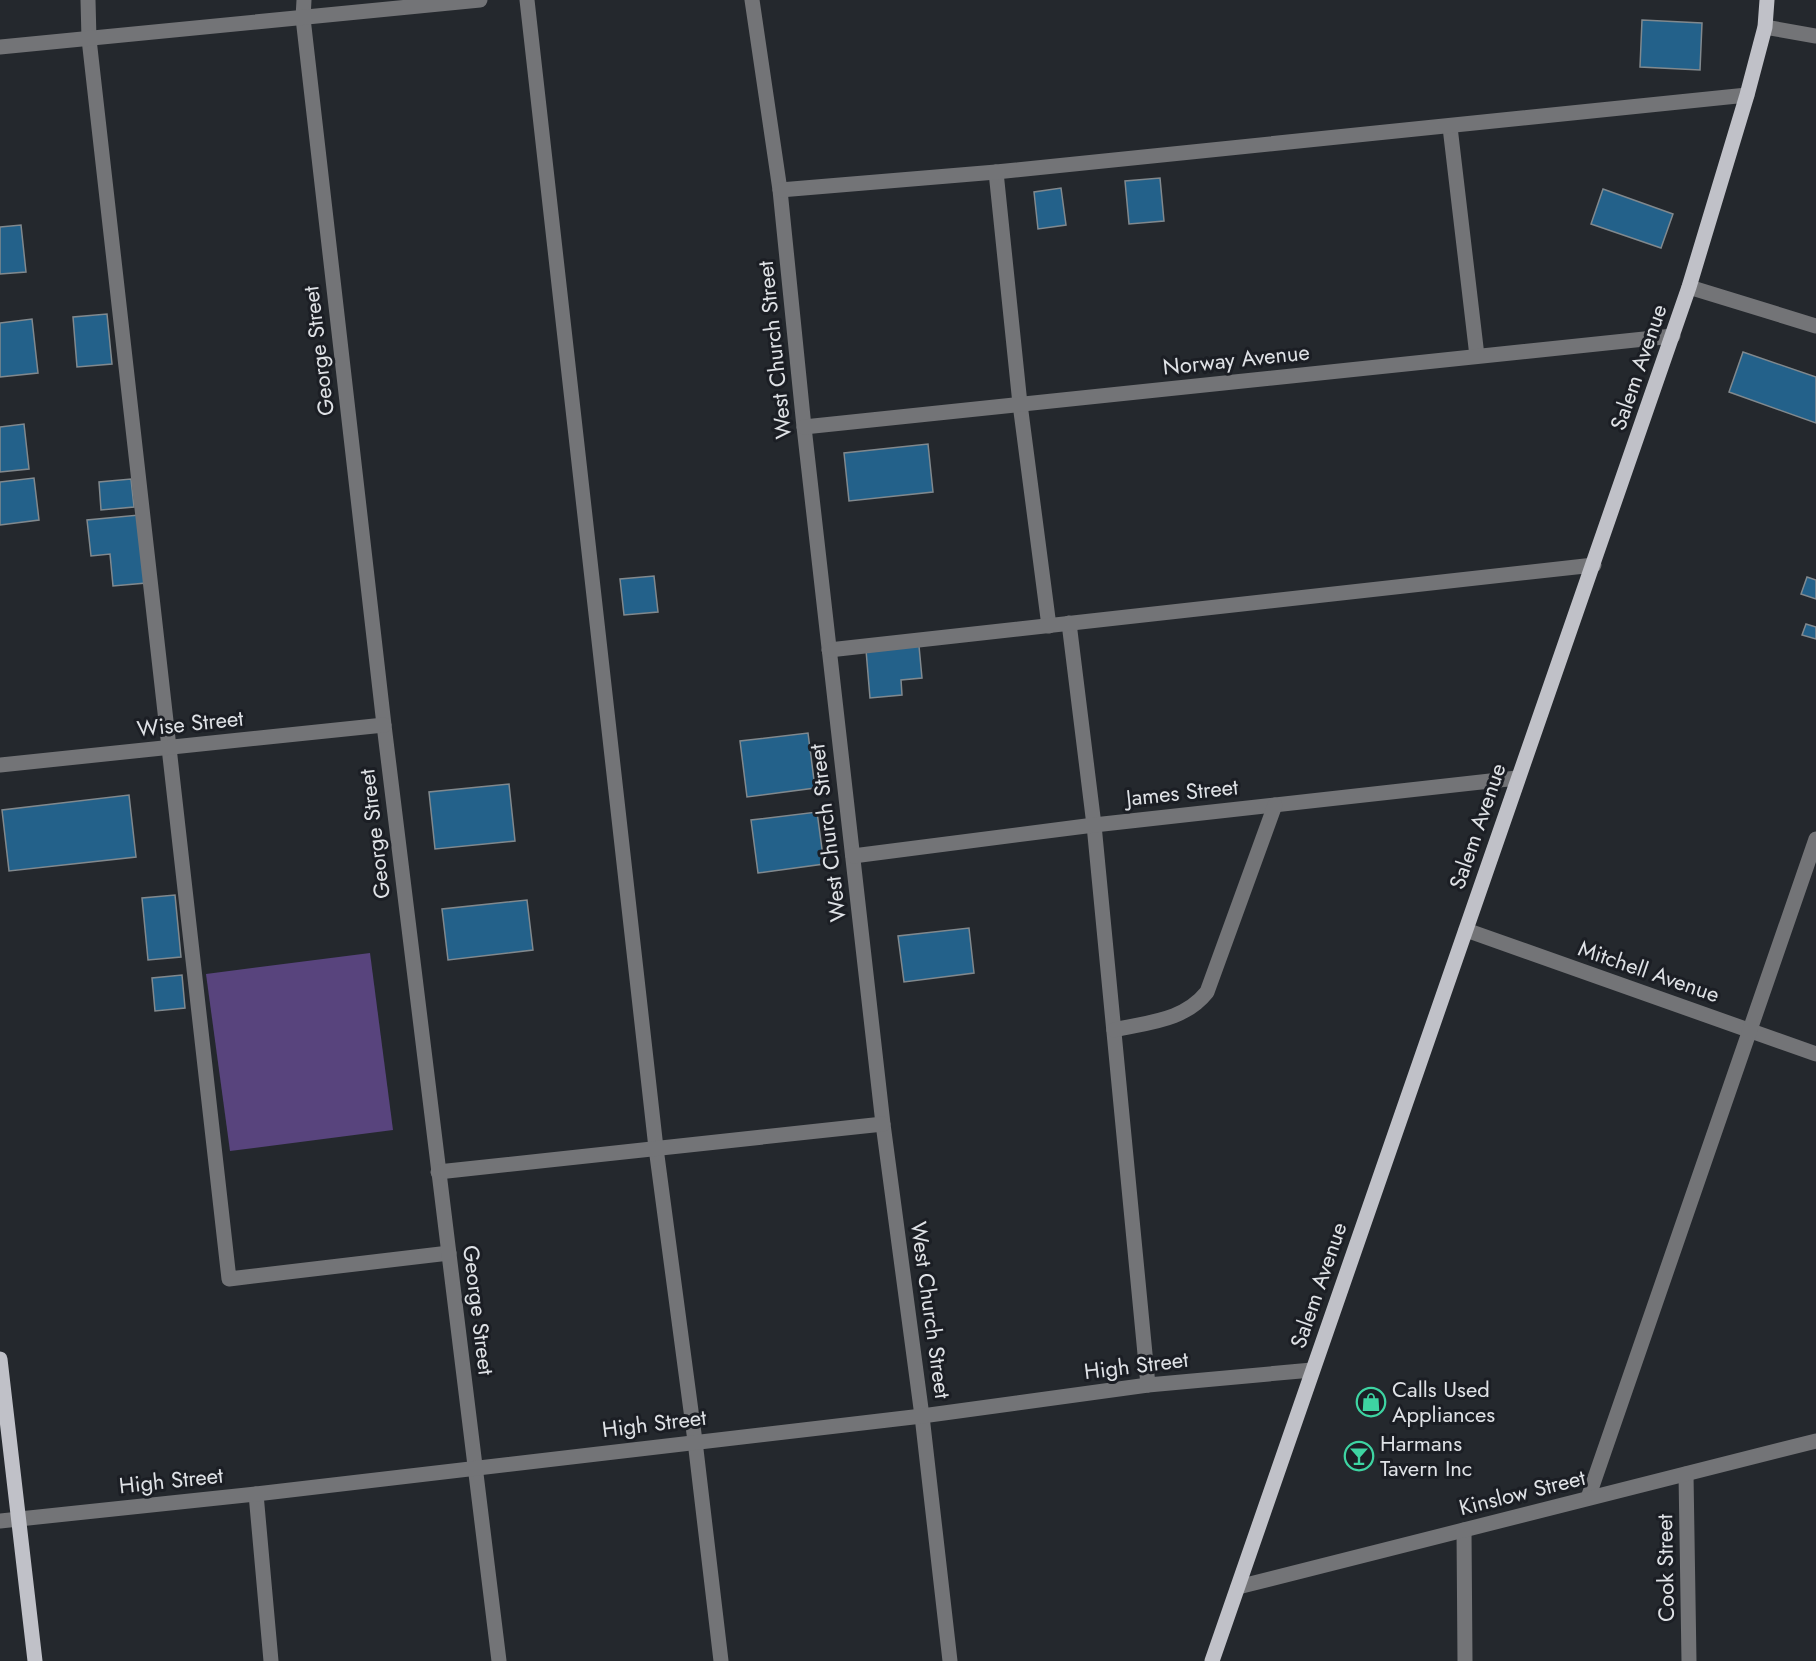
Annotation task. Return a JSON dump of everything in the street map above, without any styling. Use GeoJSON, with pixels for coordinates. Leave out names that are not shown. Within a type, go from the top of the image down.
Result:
{"type":"FeatureCollection","features":[{"type":"Feature","properties":{"kind":"main road","name":"Salem Avenue"},"geometry":{"type":"LineString","coordinates":[[1212,1661],[1689,287],[1747,95],[1765,27],[1767,0]]}},
{"type":"Feature","properties":{"kind":"main road"},"geometry":{"type":"LineString","coordinates":[[0,1359],[35,1661]]}},
{"type":"Feature","properties":{"kind":"street"},"geometry":{"type":"LineString","coordinates":[[87,0],[89,39],[229,1279],[449,1253]]}},
{"type":"Feature","properties":{"kind":"street","name":"George Street"},"geometry":{"type":"LineString","coordinates":[[304,0],[303,18],[384,725],[499,1661]]}},
{"type":"Feature","properties":{"kind":"street"},"geometry":{"type":"LineString","coordinates":[[0,46],[480,0]]}},
{"type":"Feature","properties":{"kind":"street"},"geometry":{"type":"LineString","coordinates":[[527,0],[656,1148],[695,1441],[721,1661]]}},
{"type":"Feature","properties":{"kind":"street","name":"West Church Street"},"geometry":{"type":"LineString","coordinates":[[752,0],[780,190],[829,650],[950,1661]]}},
{"type":"Feature","properties":{"kind":"street"},"geometry":{"type":"LineString","coordinates":[[1765,27],[1816,36]]}},
{"type":"Feature","properties":{"kind":"street"},"geometry":{"type":"LineString","coordinates":[[780,190],[996,172],[1747,95]]}},
{"type":"Feature","properties":{"kind":"street"},"geometry":{"type":"LineString","coordinates":[[1450,127],[1477,356]]}},
{"type":"Feature","properties":{"kind":"street"},"geometry":{"type":"LineString","coordinates":[[996,172],[1020,404],[1049,626]]}},
{"type":"Feature","properties":{"kind":"street"},"geometry":{"type":"LineString","coordinates":[[1689,287],[1816,326]]}},
{"type":"Feature","properties":{"kind":"street","name":"Norway Avenue"},"geometry":{"type":"LineString","coordinates":[[804,427],[1672,336]]}},
{"type":"Feature","properties":{"kind":"street"},"geometry":{"type":"LineString","coordinates":[[829,650],[1594,565]]}},
{"type":"Feature","properties":{"kind":"street"},"geometry":{"type":"LineString","coordinates":[[1068,623],[1094,825],[1148,1385]]}},
{"type":"Feature","properties":{"kind":"street","name":"Wise Street"},"geometry":{"type":"LineString","coordinates":[[0,765],[384,725]]}},
{"type":"Feature","properties":{"kind":"street","name":"James Street"},"geometry":{"type":"LineString","coordinates":[[853,856],[1094,825],[1517,778]]}},
{"type":"Feature","properties":{"kind":"street"},"geometry":{"type":"LineString","coordinates":[[1114,1030],[1178,1015],[1195,1006],[1207,992],[1275,805]]}},
{"type":"Feature","properties":{"kind":"street"},"geometry":{"type":"LineString","coordinates":[[1588,1498],[1816,839]]}},
{"type":"Feature","properties":{"kind":"street","name":"Mitchell Avenue"},"geometry":{"type":"LineString","coordinates":[[1466,930],[1816,1054]]}},
{"type":"Feature","properties":{"kind":"street"},"geometry":{"type":"LineString","coordinates":[[438,1172],[884,1124]]}},
{"type":"Feature","properties":{"kind":"street","name":"High Street"},"geometry":{"type":"LineString","coordinates":[[0,1521],[256,1494],[476,1466],[922,1416],[1148,1385],[1312,1370]]}},
{"type":"Feature","properties":{"kind":"street","name":"Kinslow Street"},"geometry":{"type":"LineString","coordinates":[[1238,1587],[1816,1441]]}},
{"type":"Feature","properties":{"kind":"street","name":"Cook Street"},"geometry":{"type":"LineString","coordinates":[[1686,1474],[1689,1661]]}},
{"type":"Feature","properties":{"kind":"street"},"geometry":{"type":"LineString","coordinates":[[256,1494],[271,1661]]}},
{"type":"Feature","properties":{"kind":"street"},"geometry":{"type":"LineString","coordinates":[[1464,1530],[1465,1661]]}},
{"type":"Feature","properties":{"kind":"shaded area"},"geometry":{"type":"Polygon","coordinates":[[[370,953],[393,1130],[230,1151],[206,974],[370,953]]]}},
{"type":"Feature","properties":{"kind":"building"},"geometry":{"type":"Polygon","coordinates":[[[1642,20],[1702,23],[1700,70],[1640,67],[1642,20]]]}},
{"type":"Feature","properties":{"kind":"building"},"geometry":{"type":"Polygon","coordinates":[[[1160,178],[1164,221],[1129,224],[1125,181],[1160,178]]]}},
{"type":"Feature","properties":{"kind":"building"},"geometry":{"type":"Polygon","coordinates":[[[1061,188],[1066,225],[1038,229],[1034,192],[1061,188]]]}},
{"type":"Feature","properties":{"kind":"building"},"geometry":{"type":"Polygon","coordinates":[[[1603,189],[1673,214],[1661,248],[1591,224],[1603,189]]]}},
{"type":"Feature","properties":{"kind":"building"},"geometry":{"type":"Polygon","coordinates":[[[21,225],[26,272],[0,274],[0,227],[21,225]]]}},
{"type":"Feature","properties":{"kind":"building"},"geometry":{"type":"Polygon","coordinates":[[[107,314],[112,364],[77,367],[73,317],[107,314]]]}},
{"type":"Feature","properties":{"kind":"building"},"geometry":{"type":"Polygon","coordinates":[[[32,319],[38,373],[0,377],[0,323],[32,319]]]}},
{"type":"Feature","properties":{"kind":"building"},"geometry":{"type":"Polygon","coordinates":[[[1743,352],[1816,377],[1816,423],[1729,392],[1743,352]]]}},
{"type":"Feature","properties":{"kind":"building"},"geometry":{"type":"Polygon","coordinates":[[[24,424],[29,469],[0,472],[0,427],[24,424]]]}},
{"type":"Feature","properties":{"kind":"building"},"geometry":{"type":"Polygon","coordinates":[[[928,444],[933,492],[849,501],[844,453],[928,444]]]}},
{"type":"Feature","properties":{"kind":"building"},"geometry":{"type":"Polygon","coordinates":[[[34,478],[39,520],[0,525],[0,482],[34,478]]]}},
{"type":"Feature","properties":{"kind":"building"},"geometry":{"type":"Polygon","coordinates":[[[131,479],[134,507],[101,510],[99,482],[131,479]]]}},
{"type":"Feature","properties":{"kind":"building"},"geometry":{"type":"Polygon","coordinates":[[[139,515],[146,583],[113,586],[110,554],[91,556],[87,520],[139,515]]]}},
{"type":"Feature","properties":{"kind":"building"},"geometry":{"type":"Polygon","coordinates":[[[654,576],[658,612],[624,615],[620,579],[654,576]]]}},
{"type":"Feature","properties":{"kind":"building"},"geometry":{"type":"Polygon","coordinates":[[[1807,577],[1816,580],[1816,599],[1801,594],[1807,577]]]}},
{"type":"Feature","properties":{"kind":"building"},"geometry":{"type":"Polygon","coordinates":[[[1806,624],[1816,627],[1816,639],[1802,635],[1806,624]]]}},
{"type":"Feature","properties":{"kind":"building"},"geometry":{"type":"Polygon","coordinates":[[[919,646],[922,678],[901,680],[902,695],[870,698],[866,650],[919,646]]]}},
{"type":"Feature","properties":{"kind":"building"},"geometry":{"type":"Polygon","coordinates":[[[808,733],[815,788],[747,797],[740,741],[808,733]]]}},
{"type":"Feature","properties":{"kind":"building"},"geometry":{"type":"Polygon","coordinates":[[[509,784],[515,841],[435,849],[429,792],[509,784]]]}},
{"type":"Feature","properties":{"kind":"building"},"geometry":{"type":"Polygon","coordinates":[[[129,795],[136,857],[9,871],[2,810],[129,795]]]}},
{"type":"Feature","properties":{"kind":"building"},"geometry":{"type":"Polygon","coordinates":[[[817,812],[824,864],[758,873],[751,820],[817,812]]]}},
{"type":"Feature","properties":{"kind":"building"},"geometry":{"type":"Polygon","coordinates":[[[175,895],[181,957],[148,960],[142,898],[175,895]]]}},
{"type":"Feature","properties":{"kind":"building"},"geometry":{"type":"Polygon","coordinates":[[[527,900],[533,950],[448,960],[442,909],[527,900]]]}},
{"type":"Feature","properties":{"kind":"building"},"geometry":{"type":"Polygon","coordinates":[[[969,928],[974,973],[904,982],[898,936],[969,928]]]}},
{"type":"Feature","properties":{"kind":"building"},"geometry":{"type":"Polygon","coordinates":[[[182,975],[185,1008],[155,1011],[152,978],[182,975]]]}},
{"type":"Feature","properties":{"kind":"place","name":"Calls Used Appliances"},"geometry":{"type":"Point","coordinates":[1371,1402]}},
{"type":"Feature","properties":{"kind":"place","name":"Harmans Tavern Inc"},"geometry":{"type":"Point","coordinates":[1359,1456]}}]}
